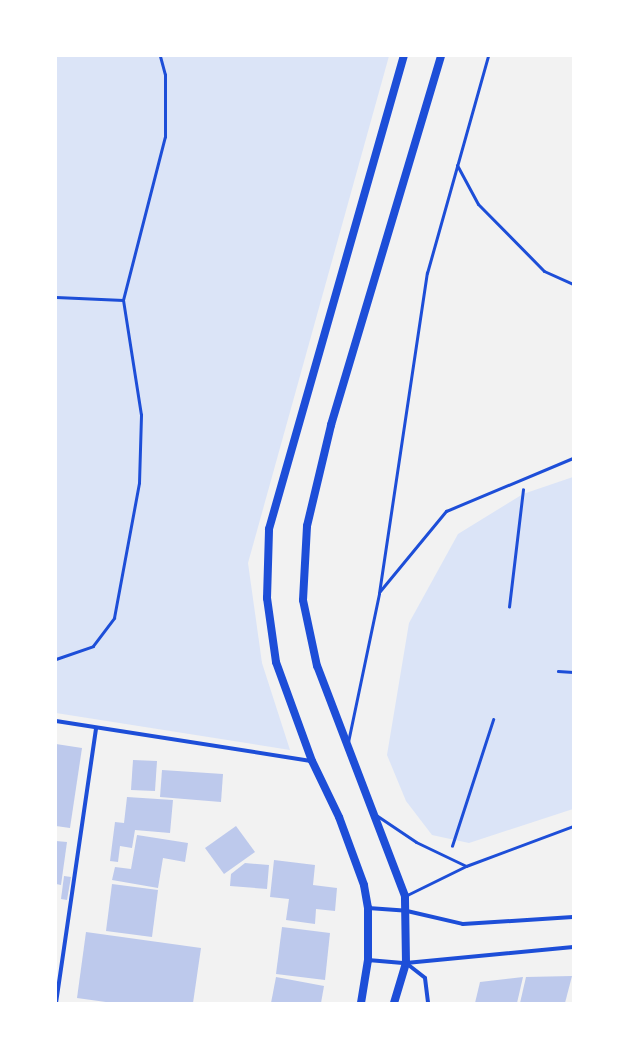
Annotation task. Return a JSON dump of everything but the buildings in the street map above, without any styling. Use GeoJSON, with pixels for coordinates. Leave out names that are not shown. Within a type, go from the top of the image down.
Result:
{"type":"FeatureCollection","features":[{"type":"Feature","properties":{"kind":"main road"},"geometry":{"type":"LineString","coordinates":[[361,1003],[368,960],[368,908],[364,886],[339,817],[312,761],[276,662],[267,598],[269,529],[404,56]]}},
{"type":"Feature","properties":{"kind":"main road"},"geometry":{"type":"LineString","coordinates":[[394,1003],[406,963],[405,896],[369,809],[317,666],[303,600],[307,526],[331,425],[441,56]]}},
{"type":"Feature","properties":{"kind":"street"},"geometry":{"type":"LineString","coordinates":[[56,721],[312,761]]}},
{"type":"Feature","properties":{"kind":"street"},"geometry":{"type":"LineString","coordinates":[[56,1003],[96,728]]}},
{"type":"Feature","properties":{"kind":"street"},"geometry":{"type":"LineString","coordinates":[[368,908],[406,911],[463,924],[573,917]]}},
{"type":"Feature","properties":{"kind":"street"},"geometry":{"type":"LineString","coordinates":[[368,960],[406,963],[573,947]]}},
{"type":"Feature","properties":{"kind":"street"},"geometry":{"type":"LineString","coordinates":[[406,963],[425,978],[428,1003]]}},
{"type":"Feature","properties":{"kind":"lane"},"geometry":{"type":"LineString","coordinates":[[347,747],[379,593],[427,273],[488,56]]}},
{"type":"Feature","properties":{"kind":"lane"},"geometry":{"type":"LineString","coordinates":[[457,165],[478,204],[544,271],[573,284]]}},
{"type":"Feature","properties":{"kind":"lane"},"geometry":{"type":"LineString","coordinates":[[379,593],[446,510],[573,458]]}},
{"type":"Feature","properties":{"kind":"lane"},"geometry":{"type":"LineString","coordinates":[[369,809],[416,842],[466,866]]}},
{"type":"Feature","properties":{"kind":"lane"},"geometry":{"type":"LineString","coordinates":[[405,896],[466,866],[573,826]]}},
{"type":"Feature","properties":{"kind":"path"},"geometry":{"type":"LineString","coordinates":[[56,659],[93,646],[114,618],[139,483],[141,415],[123,300],[165,137],[166,76],[160,56]]}},
{"type":"Feature","properties":{"kind":"path"},"geometry":{"type":"LineString","coordinates":[[56,297],[123,300]]}},
{"type":"Feature","properties":{"kind":"path"},"geometry":{"type":"LineString","coordinates":[[509,607],[523,478]]}},
{"type":"Feature","properties":{"kind":"path"},"geometry":{"type":"LineString","coordinates":[[558,671],[573,672]]}},
{"type":"Feature","properties":{"kind":"path"},"geometry":{"type":"LineString","coordinates":[[448,857],[493,720]]}},
{"type":"Feature","properties":{"kind":"shaded area"},"geometry":{"type":"Polygon","coordinates":[[[56,56],[389,56],[248,563],[262,663],[290,750],[56,713],[56,56]]]}},
{"type":"Feature","properties":{"kind":"shaded area"},"geometry":{"type":"Polygon","coordinates":[[[573,477],[573,809],[469,843],[432,835],[406,801],[387,755],[409,623],[458,534],[523,494],[573,477]]]}}]}
